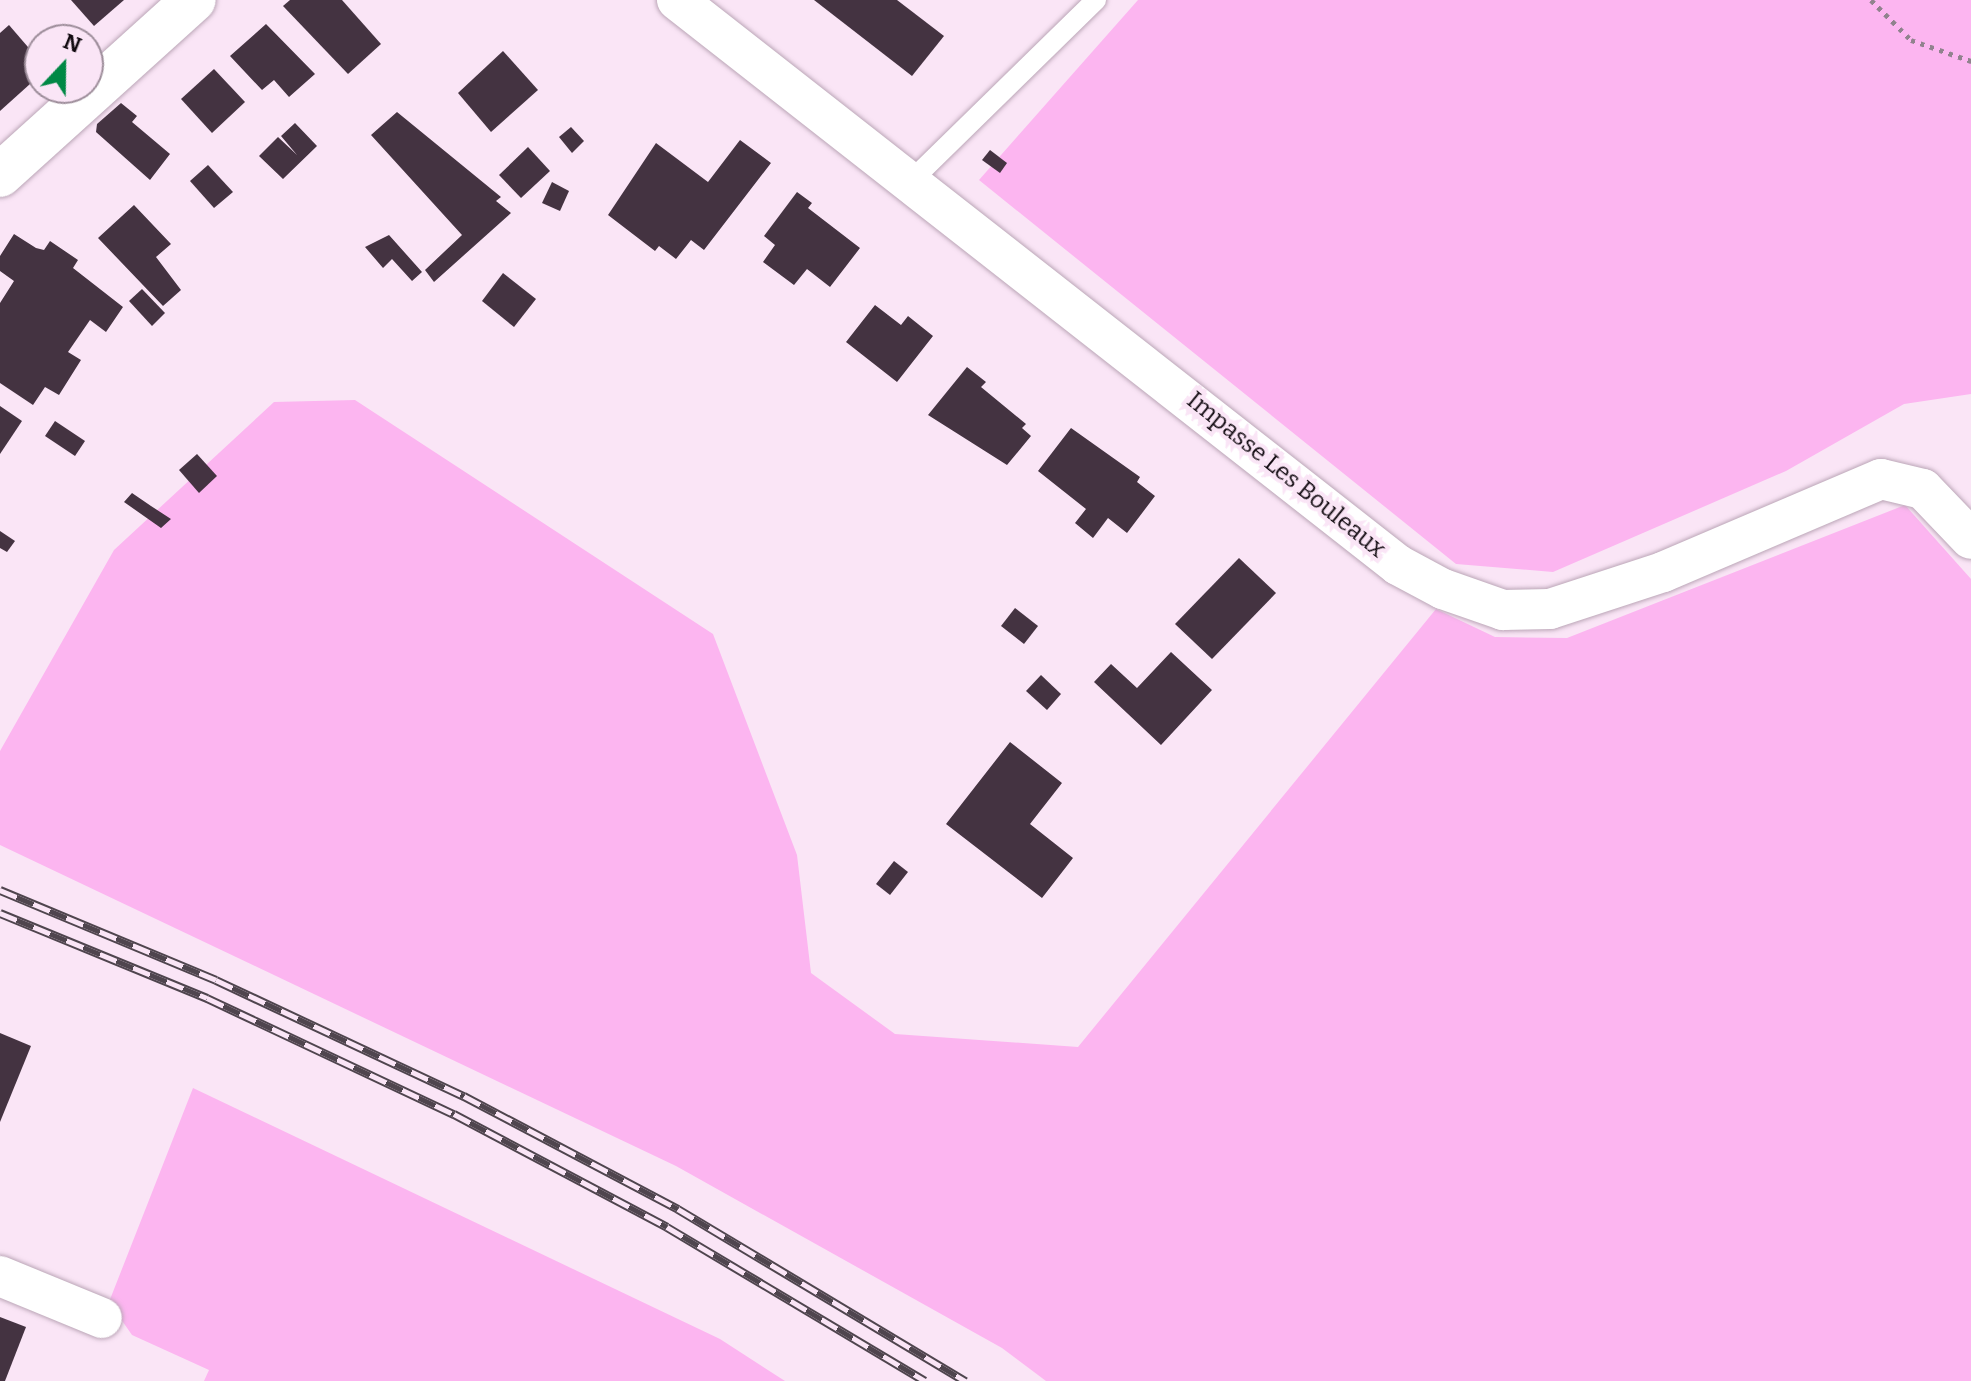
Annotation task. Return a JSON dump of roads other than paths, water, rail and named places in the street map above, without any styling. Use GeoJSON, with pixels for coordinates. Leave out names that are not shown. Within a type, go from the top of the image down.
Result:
{"type":"FeatureCollection","features":[{"type":"Feature","properties":{"kind":"street"},"geometry":{"type":"LineString","coordinates":[[0,175],[194,0]]}},
{"type":"Feature","properties":{"kind":"street","name":"Impasse Les Bouleaux"},"geometry":{"type":"LineString","coordinates":[[677,0],[1398,565],[1488,605],[1550,609],[1663,572],[1881,479],[1923,489],[1971,539]]}},
{"type":"Feature","properties":{"kind":"street"},"geometry":{"type":"LineString","coordinates":[[0,1276],[102,1318]]}},
{"type":"Feature","properties":{"kind":"lane"},"geometry":{"type":"LineString","coordinates":[[911,181],[1096,0]]}},
{"type":"Feature","properties":{"kind":"railway"},"geometry":{"type":"LineString","coordinates":[[0,890],[216,980],[464,1096],[678,1209],[965,1381]]}},
{"type":"Feature","properties":{"kind":"railway"},"geometry":{"type":"LineString","coordinates":[[0,913],[207,998],[454,1114],[667,1227],[925,1381]]}}]}
